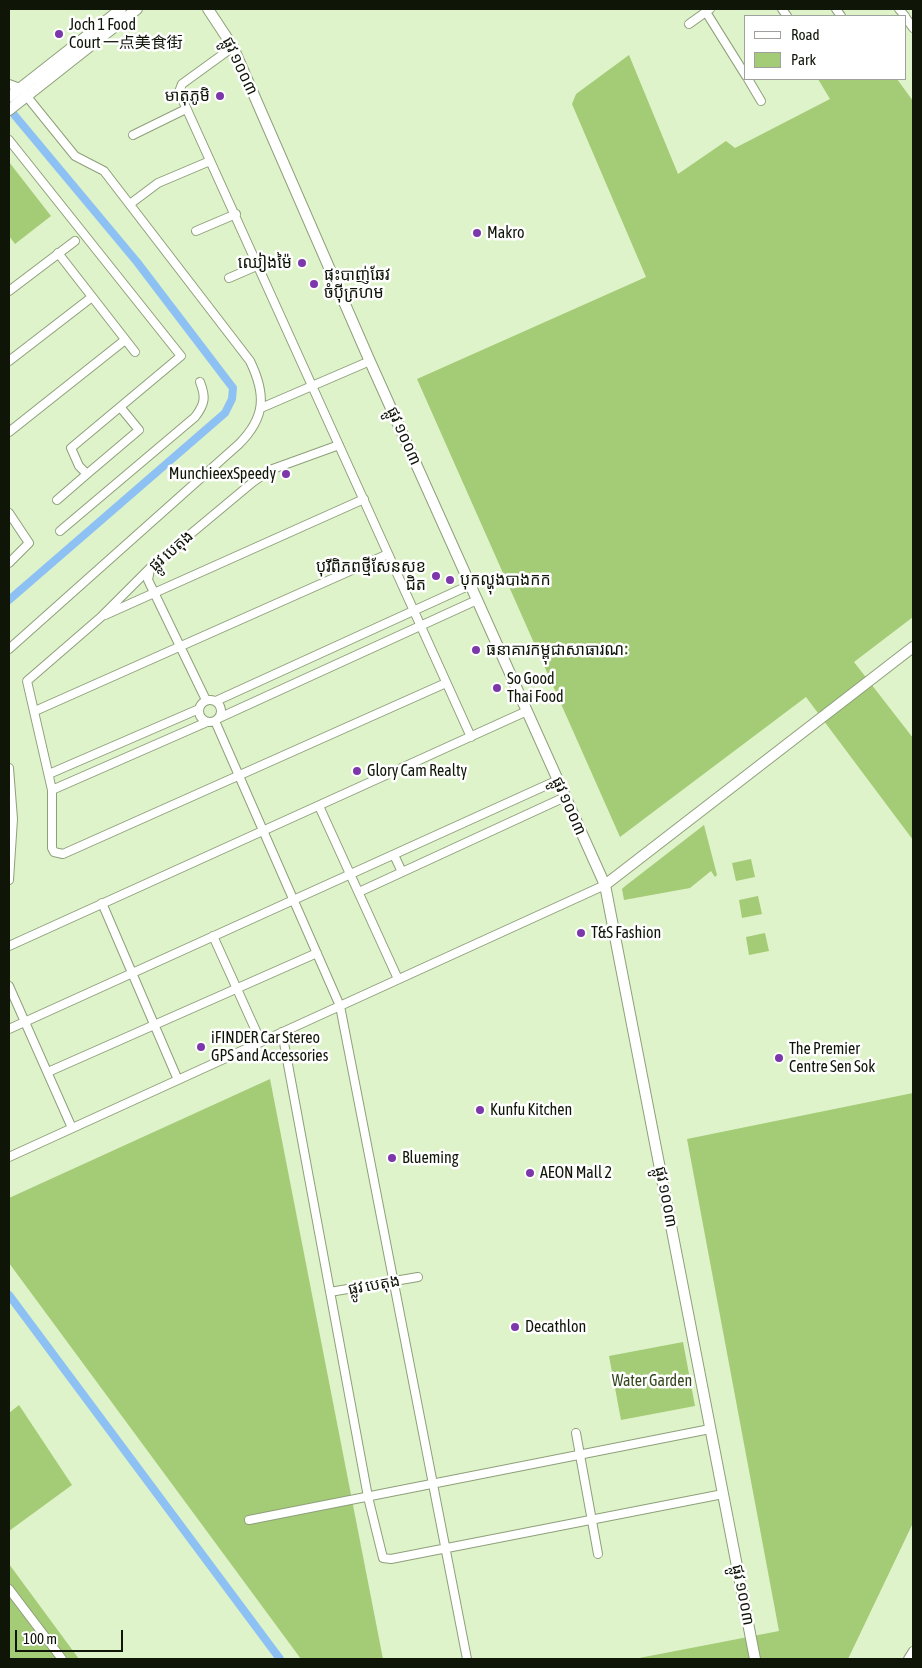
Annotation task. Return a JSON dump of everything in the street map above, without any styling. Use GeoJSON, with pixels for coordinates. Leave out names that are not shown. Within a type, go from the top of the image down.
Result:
{"type":"FeatureCollection","features":[{"type":"Feature","properties":{"kind":"main road"},"geometry":{"type":"LineString","coordinates":[[9,110],[17,93],[121,9]]}},
{"type":"Feature","properties":{"kind":"main road"},"geometry":{"type":"LineString","coordinates":[[17,93],[137,9]]}},
{"type":"Feature","properties":{"kind":"main road","name":"ផ្លូវ ១០០៣"},"geometry":{"type":"LineString","coordinates":[[208,9],[233,47],[370,361],[605,885],[756,1659]]}},
{"type":"Feature","properties":{"kind":"main road"},"geometry":{"type":"LineString","coordinates":[[605,885],[913,648]]}},
{"type":"Feature","properties":{"kind":"street"},"geometry":{"type":"LineString","coordinates":[[689,24],[708,10],[744,72]]}},
{"type":"Feature","properties":{"kind":"street"},"geometry":{"type":"LineString","coordinates":[[233,47],[182,84],[179,92],[236,214],[470,737]]}},
{"type":"Feature","properties":{"kind":"street"},"geometry":{"type":"LineString","coordinates":[[749,80],[761,100]]}},
{"type":"Feature","properties":{"kind":"street"},"geometry":{"type":"LineString","coordinates":[[9,649],[239,444],[255,426],[261,408],[259,382],[250,361],[130,204],[104,171],[75,156],[17,93]]}},
{"type":"Feature","properties":{"kind":"street"},"geometry":{"type":"LineString","coordinates":[[133,135],[186,110]]}},
{"type":"Feature","properties":{"kind":"street"},"geometry":{"type":"LineString","coordinates":[[9,140],[181,356],[71,448],[79,466],[87,474]]}},
{"type":"Feature","properties":{"kind":"street"},"geometry":{"type":"LineString","coordinates":[[130,204],[158,183],[210,161]]}},
{"type":"Feature","properties":{"kind":"street"},"geometry":{"type":"LineString","coordinates":[[196,231],[236,214]]}},
{"type":"Feature","properties":{"kind":"street"},"geometry":{"type":"LineString","coordinates":[[9,291],[75,241]]}},
{"type":"Feature","properties":{"kind":"street"},"geometry":{"type":"LineString","coordinates":[[58,253],[134,352]]}},
{"type":"Feature","properties":{"kind":"street"},"geometry":{"type":"LineString","coordinates":[[229,278],[259,265]]}},
{"type":"Feature","properties":{"kind":"street"},"geometry":{"type":"LineString","coordinates":[[9,361],[92,297]]}},
{"type":"Feature","properties":{"kind":"street"},"geometry":{"type":"LineString","coordinates":[[9,432],[125,340]]}},
{"type":"Feature","properties":{"kind":"street"},"geometry":{"type":"LineString","coordinates":[[261,408],[370,361]]}},
{"type":"Feature","properties":{"kind":"street"},"geometry":{"type":"LineString","coordinates":[[60,531],[195,417],[202,408],[205,395],[200,382]]}},
{"type":"Feature","properties":{"kind":"street"},"geometry":{"type":"LineString","coordinates":[[56,500],[138,430],[121,408]]}},
{"type":"Feature","properties":{"kind":"street","name":"ផ្លូវ បេតុង"},"geometry":{"type":"LineString","coordinates":[[35,711],[27,681],[101,617],[151,568],[270,470],[340,445]]}},
{"type":"Feature","properties":{"kind":"street"},"geometry":{"type":"LineString","coordinates":[[101,617],[364,500]]}},
{"type":"Feature","properties":{"kind":"street"},"geometry":{"type":"LineString","coordinates":[[9,513],[29,543],[9,563]]}},
{"type":"Feature","properties":{"kind":"street"},"geometry":{"type":"LineString","coordinates":[[388,554],[35,711],[52,790],[52,848],[54,852],[63,854],[446,683]]}},
{"type":"Feature","properties":{"kind":"street"},"geometry":{"type":"LineString","coordinates":[[151,568],[148,580],[206,700]]}},
{"type":"Feature","properties":{"kind":"street"},"geometry":{"type":"LineString","coordinates":[[206,700],[216,701],[470,585]]}},
{"type":"Feature","properties":{"kind":"street"},"geometry":{"type":"LineString","coordinates":[[52,790],[214,720],[477,600]]}},
{"type":"Feature","properties":{"kind":"street"},"geometry":{"type":"LineString","coordinates":[[49,774],[199,709],[206,700]]}},
{"type":"Feature","properties":{"kind":"street"},"geometry":{"type":"LineString","coordinates":[[214,720],[221,708],[216,701]]}},
{"type":"Feature","properties":{"kind":"street"},"geometry":{"type":"LineString","coordinates":[[199,709],[200,716],[214,720]]}},
{"type":"Feature","properties":{"kind":"street"},"geometry":{"type":"LineString","coordinates":[[9,946],[527,711]]}},
{"type":"Feature","properties":{"kind":"street"},"geometry":{"type":"LineString","coordinates":[[214,720],[340,1006],[392,1282],[467,1659]]}},
{"type":"Feature","properties":{"kind":"street"},"geometry":{"type":"LineString","coordinates":[[9,768],[13,819],[9,880]]}},
{"type":"Feature","properties":{"kind":"street"},"geometry":{"type":"LineString","coordinates":[[9,1029],[558,780]]}},
{"type":"Feature","properties":{"kind":"street"},"geometry":{"type":"LineString","coordinates":[[359,892],[565,797]]}},
{"type":"Feature","properties":{"kind":"street"},"geometry":{"type":"LineString","coordinates":[[319,806],[398,979]]}},
{"type":"Feature","properties":{"kind":"street"},"geometry":{"type":"LineString","coordinates":[[394,855],[402,872]]}},
{"type":"Feature","properties":{"kind":"street"},"geometry":{"type":"LineString","coordinates":[[9,1157],[605,885]]}},
{"type":"Feature","properties":{"kind":"street"},"geometry":{"type":"LineString","coordinates":[[102,903],[178,1080]]}},
{"type":"Feature","properties":{"kind":"street"},"geometry":{"type":"LineString","coordinates":[[213,936],[261,1042]]}},
{"type":"Feature","properties":{"kind":"street"},"geometry":{"type":"LineString","coordinates":[[48,1072],[316,953]]}},
{"type":"Feature","properties":{"kind":"street"},"geometry":{"type":"LineString","coordinates":[[9,986],[72,1128]]}},
{"type":"Feature","properties":{"kind":"street"},"geometry":{"type":"LineString","coordinates":[[282,1032],[368,1497],[383,1558],[391,1559],[723,1494]]}},
{"type":"Feature","properties":{"kind":"street","name":"ផ្លូវ បេតុង"},"geometry":{"type":"LineString","coordinates":[[330,1292],[418,1277]]}},
{"type":"Feature","properties":{"kind":"street"},"geometry":{"type":"LineString","coordinates":[[249,1520],[710,1429]]}},
{"type":"Feature","properties":{"kind":"street"},"geometry":{"type":"LineString","coordinates":[[576,1433],[598,1554]]}},
{"type":"Feature","properties":{"kind":"street"},"geometry":{"type":"LineString","coordinates":[[9,1592],[62,1659]]}},
{"type":"Feature","properties":{"kind":"street"},"geometry":{"type":"LineString","coordinates":[[908,1659],[913,1651]]}},
{"type":"Feature","properties":{"kind":"green space"},"geometry":{"type":"Polygon","coordinates":[[[629,55],[678,174],[726,141],[735,148],[830,99],[819,80],[898,80],[913,101],[913,617],[854,662],[913,738],[913,840],[806,697],[620,837],[417,379],[646,277],[572,104],[576,94],[629,55]]]}},
{"type":"Feature","properties":{"kind":"green space"},"geometry":{"type":"Polygon","coordinates":[[[9,162],[51,216],[15,244],[9,236],[9,162]]]}},
{"type":"Feature","properties":{"kind":"green space"},"geometry":{"type":"Polygon","coordinates":[[[704,825],[717,875],[715,877],[711,871],[690,888],[624,900],[622,889],[624,887],[704,825]]]}},
{"type":"Feature","properties":{"kind":"green space"},"geometry":{"type":"Polygon","coordinates":[[[751,859],[755,877],[736,881],[732,863],[751,859]]]}},
{"type":"Feature","properties":{"kind":"green space"},"geometry":{"type":"Polygon","coordinates":[[[758,896],[762,914],[742,918],[739,900],[758,896]]]}},
{"type":"Feature","properties":{"kind":"green space"},"geometry":{"type":"Polygon","coordinates":[[[765,933],[769,951],[749,955],[746,937],[765,933]]]}},
{"type":"Feature","properties":{"kind":"green space"},"geometry":{"type":"Polygon","coordinates":[[[270,1079],[383,1659],[301,1659],[9,1263],[9,1198],[270,1079]]]}},
{"type":"Feature","properties":{"kind":"green space"},"geometry":{"type":"Polygon","coordinates":[[[913,1093],[913,1523],[848,1659],[634,1659],[779,1631],[687,1139],[913,1093]]]}},
{"type":"Feature","properties":{"kind":"green space","name":"Water Garden"},"geometry":{"type":"Polygon","coordinates":[[[683,1342],[695,1406],[621,1420],[609,1356],[683,1342]]]}},
{"type":"Feature","properties":{"kind":"green space"},"geometry":{"type":"Polygon","coordinates":[[[19,1405],[72,1485],[9,1531],[9,1413],[19,1405]]]}},
{"type":"Feature","properties":{"kind":"green space"},"geometry":{"type":"Polygon","coordinates":[[[9,1564],[79,1659],[9,1659],[9,1564]]]}},
{"type":"Feature","properties":{"kind":"waterway"},"geometry":{"type":"LineString","coordinates":[[9,600],[225,413],[232,399],[233,388],[137,262],[11,111]]}},
{"type":"Feature","properties":{"kind":"waterway"},"geometry":{"type":"LineString","coordinates":[[9,1295],[280,1659]]}},
{"type":"Feature","properties":{"kind":"place","name":"Joch 1 Food Court 一点美食街"},"geometry":{"type":"Point","coordinates":[59,34]}},
{"type":"Feature","properties":{"kind":"place","name":"មាតុភូមិ"},"geometry":{"type":"Point","coordinates":[220,96]}},
{"type":"Feature","properties":{"kind":"place","name":"Makro"},"geometry":{"type":"Point","coordinates":[477,233]}},
{"type":"Feature","properties":{"kind":"place","name":"ឈៀងម៉ៃ"},"geometry":{"type":"Point","coordinates":[302,263]}},
{"type":"Feature","properties":{"kind":"place","name":"ផ្ទះបាញ់ឆែវ ចំប៉ីក្រហម"},"geometry":{"type":"Point","coordinates":[314,284]}},
{"type":"Feature","properties":{"kind":"place","name":"MunchieexSpeedy"},"geometry":{"type":"Point","coordinates":[286,474]}},
{"type":"Feature","properties":{"kind":"place","name":"បុរីពិភពថ្មីសែនសុខ ជិត"},"geometry":{"type":"Point","coordinates":[436,576]}},
{"type":"Feature","properties":{"kind":"place","name":"បុកល្ហុងបាងកក"},"geometry":{"type":"Point","coordinates":[450,580]}},
{"type":"Feature","properties":{"kind":"place","name":"ធនាគារកម្ពុជាសាធារណៈ"},"geometry":{"type":"Point","coordinates":[476,650]}},
{"type":"Feature","properties":{"kind":"place","name":"So Good Thai Food"},"geometry":{"type":"Point","coordinates":[497,688]}},
{"type":"Feature","properties":{"kind":"place","name":"Glory Cam Realty"},"geometry":{"type":"Point","coordinates":[357,771]}},
{"type":"Feature","properties":{"kind":"place","name":"T&S Fashion"},"geometry":{"type":"Point","coordinates":[581,933]}},
{"type":"Feature","properties":{"kind":"place","name":"iFINDER Car Stereo GPS and Accessories"},"geometry":{"type":"Point","coordinates":[201,1047]}},
{"type":"Feature","properties":{"kind":"place","name":"The Premier Centre Sen Sok"},"geometry":{"type":"Point","coordinates":[779,1058]}},
{"type":"Feature","properties":{"kind":"place","name":"Kunfu Kitchen"},"geometry":{"type":"Point","coordinates":[480,1110]}},
{"type":"Feature","properties":{"kind":"place","name":"Blueming"},"geometry":{"type":"Point","coordinates":[392,1158]}},
{"type":"Feature","properties":{"kind":"place","name":"AEON Mall 2"},"geometry":{"type":"Point","coordinates":[530,1173]}},
{"type":"Feature","properties":{"kind":"place","name":"Decathlon"},"geometry":{"type":"Point","coordinates":[515,1327]}}]}
